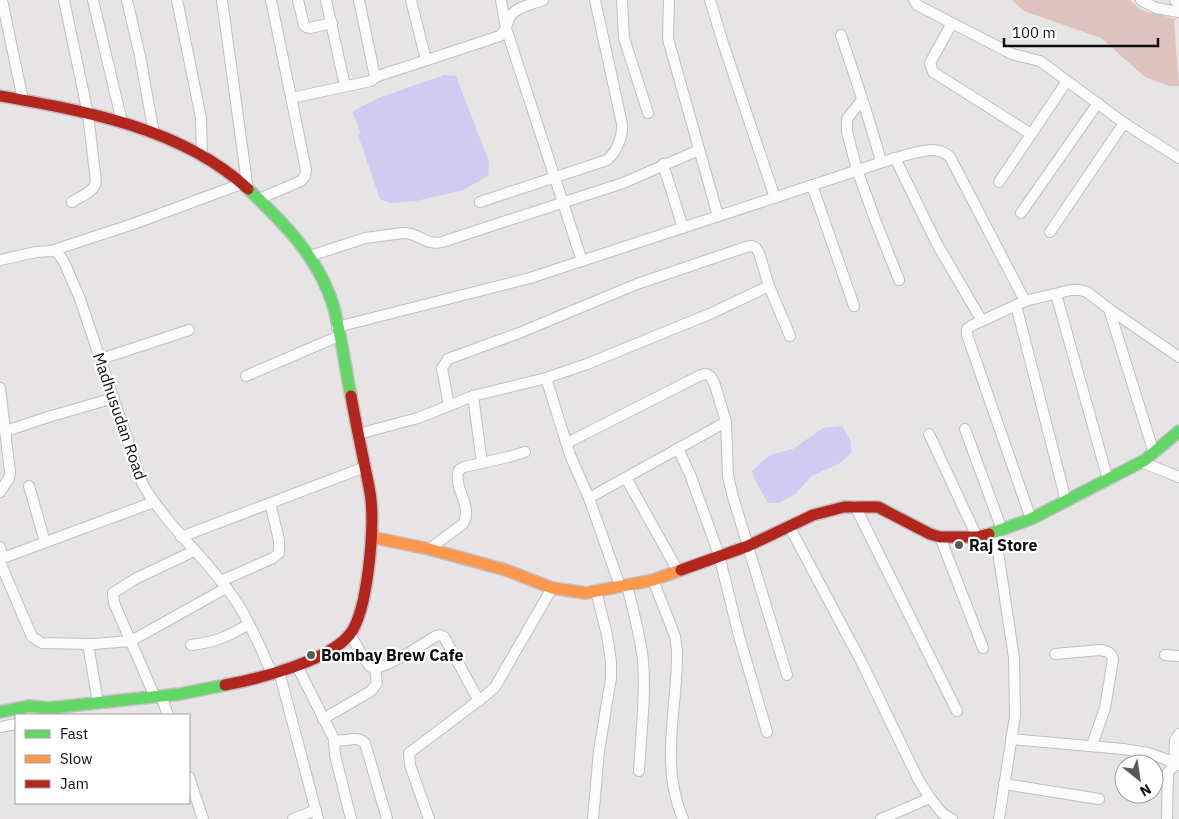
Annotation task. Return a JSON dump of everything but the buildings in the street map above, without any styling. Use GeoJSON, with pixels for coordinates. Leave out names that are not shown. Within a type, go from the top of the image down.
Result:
{"type":"FeatureCollection","features":[{"type":"Feature","properties":{"kind":"street"},"geometry":{"type":"LineString","coordinates":[[2,0],[23,100]]}},
{"type":"Feature","properties":{"kind":"street"},"geometry":{"type":"LineString","coordinates":[[64,0],[88,114],[96,182],[91,190],[72,202]]}},
{"type":"Feature","properties":{"kind":"street"},"geometry":{"type":"LineString","coordinates":[[93,0],[122,122]]}},
{"type":"Feature","properties":{"kind":"street"},"geometry":{"type":"LineString","coordinates":[[127,0],[140,56],[154,134]]}},
{"type":"Feature","properties":{"kind":"street"},"geometry":{"type":"LineString","coordinates":[[177,0],[201,118],[202,156]]}},
{"type":"Feature","properties":{"kind":"street"},"geometry":{"type":"LineString","coordinates":[[222,0],[245,187]]}},
{"type":"Feature","properties":{"kind":"street"},"geometry":{"type":"LineString","coordinates":[[258,199],[301,180],[305,176],[306,170],[271,0]]}},
{"type":"Feature","properties":{"kind":"street"},"geometry":{"type":"LineString","coordinates":[[298,0],[306,27],[310,28],[332,23]]}},
{"type":"Feature","properties":{"kind":"street"},"geometry":{"type":"LineString","coordinates":[[326,0],[344,86]]}},
{"type":"Feature","properties":{"kind":"street"},"geometry":{"type":"LineString","coordinates":[[360,0],[375,77]]}},
{"type":"Feature","properties":{"kind":"street"},"geometry":{"type":"LineString","coordinates":[[411,0],[426,60]]}},
{"type":"Feature","properties":{"kind":"street"},"geometry":{"type":"LineString","coordinates":[[501,0],[506,28],[582,261]]}},
{"type":"Feature","properties":{"kind":"street"},"geometry":{"type":"LineString","coordinates":[[291,98],[371,80],[375,77],[494,38],[503,33],[511,15],[543,0]]}},
{"type":"Feature","properties":{"kind":"street"},"geometry":{"type":"LineString","coordinates":[[480,202],[607,160],[615,151],[622,131],[595,0]]}},
{"type":"Feature","properties":{"kind":"street"},"geometry":{"type":"LineString","coordinates":[[622,0],[624,38],[648,112]]}},
{"type":"Feature","properties":{"kind":"street"},"geometry":{"type":"LineString","coordinates":[[669,0],[668,39],[718,216]]}},
{"type":"Feature","properties":{"kind":"street"},"geometry":{"type":"LineString","coordinates":[[710,0],[775,198]]}},
{"type":"Feature","properties":{"kind":"street"},"geometry":{"type":"LineString","coordinates":[[1141,0],[1156,8],[1179,12]]}},
{"type":"Feature","properties":{"kind":"street"},"geometry":{"type":"LineString","coordinates":[[1175,0],[1179,5]]}},
{"type":"Feature","properties":{"kind":"street"},"geometry":{"type":"LineString","coordinates":[[917,2],[952,23],[1012,54],[1040,61],[1124,123],[1179,158]]}},
{"type":"Feature","properties":{"kind":"street"},"geometry":{"type":"LineString","coordinates":[[952,23],[930,63],[933,72],[1031,134]]}},
{"type":"Feature","properties":{"kind":"street"},"geometry":{"type":"LineString","coordinates":[[841,35],[873,129],[881,162]]}},
{"type":"Feature","properties":{"kind":"street"},"geometry":{"type":"LineString","coordinates":[[1000,182],[1067,80]]}},
{"type":"Feature","properties":{"kind":"street"},"geometry":{"type":"LineString","coordinates":[[0,96],[122,122],[154,134],[202,156],[230,173],[258,199],[310,256],[333,305],[371,500],[371,537],[365,590],[359,615],[350,634],[320,655],[297,666],[233,684],[158,696],[49,708],[29,706],[0,712]]}},
{"type":"Feature","properties":{"kind":"street"},"geometry":{"type":"LineString","coordinates":[[862,100],[847,119],[846,126],[857,170],[899,280]]}},
{"type":"Feature","properties":{"kind":"street"},"geometry":{"type":"LineString","coordinates":[[1021,213],[1098,103]]}},
{"type":"Feature","properties":{"kind":"street"},"geometry":{"type":"LineString","coordinates":[[1050,232],[1124,123]]}},
{"type":"Feature","properties":{"kind":"street"},"geometry":{"type":"LineString","coordinates":[[310,256],[365,238],[408,232],[429,243],[442,242],[623,183],[699,150]]}},
{"type":"Feature","properties":{"kind":"street"},"geometry":{"type":"LineString","coordinates":[[246,376],[338,332],[530,278],[881,162],[931,150],[940,150],[950,157],[1021,303],[1066,501]]}},
{"type":"Feature","properties":{"kind":"street"},"geometry":{"type":"LineString","coordinates":[[895,158],[937,244],[982,321]]}},
{"type":"Feature","properties":{"kind":"street"},"geometry":{"type":"LineString","coordinates":[[663,164],[683,228]]}},
{"type":"Feature","properties":{"kind":"street"},"geometry":{"type":"LineString","coordinates":[[812,185],[854,306]]}},
{"type":"Feature","properties":{"kind":"street"},"geometry":{"type":"LineString","coordinates":[[0,260],[36,252],[51,251],[245,187]]}},
{"type":"Feature","properties":{"kind":"street"},"geometry":{"type":"LineString","coordinates":[[449,406],[442,368],[444,362],[448,359],[638,284],[738,249],[752,246],[759,253],[790,336]]}},
{"type":"Feature","properties":{"kind":"street","name":"Madhusudan Road"},"geometry":{"type":"LineString","coordinates":[[51,251],[57,252],[64,262],[80,298],[142,483],[181,537],[223,585],[249,624],[275,672],[317,815]]}},
{"type":"Feature","properties":{"kind":"street"},"geometry":{"type":"LineString","coordinates":[[358,434],[418,418],[473,396],[546,378],[587,364],[712,313],[770,286]]}},
{"type":"Feature","properties":{"kind":"street"},"geometry":{"type":"LineString","coordinates":[[1031,519],[967,335],[967,329],[1021,303],[1071,290],[1087,292],[1179,357]]}},
{"type":"Feature","properties":{"kind":"street"},"geometry":{"type":"LineString","coordinates":[[1056,294],[1108,480]]}},
{"type":"Feature","properties":{"kind":"street"},"geometry":{"type":"LineString","coordinates":[[1109,309],[1154,453]]}},
{"type":"Feature","properties":{"kind":"street"},"geometry":{"type":"LineString","coordinates":[[101,359],[189,330]]}},
{"type":"Feature","properties":{"kind":"street"},"geometry":{"type":"LineString","coordinates":[[567,443],[701,375],[706,374],[711,377],[726,422],[728,476],[787,675]]}},
{"type":"Feature","properties":{"kind":"street"},"geometry":{"type":"LineString","coordinates":[[546,378],[570,455],[624,586],[640,642],[644,678],[639,771]]}},
{"type":"Feature","properties":{"kind":"street"},"geometry":{"type":"LineString","coordinates":[[0,388],[10,472],[9,478],[0,492]]}},
{"type":"Feature","properties":{"kind":"street"},"geometry":{"type":"LineString","coordinates":[[473,396],[482,463]]}},
{"type":"Feature","properties":{"kind":"street"},"geometry":{"type":"LineString","coordinates":[[6,431],[114,398]]}},
{"type":"Feature","properties":{"kind":"street"},"geometry":{"type":"LineString","coordinates":[[589,498],[726,422]]}},
{"type":"Feature","properties":{"kind":"street"},"geometry":{"type":"LineString","coordinates":[[965,430],[998,531],[1014,658],[1015,716],[999,819]]}},
{"type":"Feature","properties":{"kind":"street"},"geometry":{"type":"LineString","coordinates":[[371,537],[429,549],[506,570],[552,588],[586,593],[653,580],[748,546],[813,514],[844,507],[878,508],[930,534],[940,537],[977,537],[1031,519],[1108,480],[1154,453],[1179,431]]}},
{"type":"Feature","properties":{"kind":"street"},"geometry":{"type":"LineString","coordinates":[[929,434],[977,537]]}},
{"type":"Feature","properties":{"kind":"street"},"geometry":{"type":"LineString","coordinates":[[678,448],[691,477],[719,555],[739,636],[768,732]]}},
{"type":"Feature","properties":{"kind":"street"},"geometry":{"type":"LineString","coordinates":[[429,549],[463,524],[467,518],[458,480],[459,470],[464,467],[525,452]]}},
{"type":"Feature","properties":{"kind":"street"},"geometry":{"type":"LineString","coordinates":[[1140,462],[1179,477]]}},
{"type":"Feature","properties":{"kind":"street"},"geometry":{"type":"LineString","coordinates":[[181,537],[365,467]]}},
{"type":"Feature","properties":{"kind":"street"},"geometry":{"type":"LineString","coordinates":[[626,478],[678,571]]}},
{"type":"Feature","properties":{"kind":"street"},"geometry":{"type":"LineString","coordinates":[[29,486],[45,542]]}},
{"type":"Feature","properties":{"kind":"street"},"geometry":{"type":"LineString","coordinates":[[1,560],[154,502]]}},
{"type":"Feature","properties":{"kind":"street"},"geometry":{"type":"LineString","coordinates":[[0,547],[1,560],[32,637],[42,643],[88,644],[130,641],[279,553],[279,540],[270,504]]}},
{"type":"Feature","properties":{"kind":"street"},"geometry":{"type":"LineString","coordinates":[[855,506],[957,712]]}},
{"type":"Feature","properties":{"kind":"street"},"geometry":{"type":"LineString","coordinates":[[789,526],[862,663],[918,779],[942,813],[952,819]]}},
{"type":"Feature","properties":{"kind":"street"},"geometry":{"type":"LineString","coordinates":[[940,537],[983,648]]}},
{"type":"Feature","properties":{"kind":"street"},"geometry":{"type":"LineString","coordinates":[[167,714],[130,641],[114,603],[113,593],[135,579],[194,551]]}},
{"type":"Feature","properties":{"kind":"street"},"geometry":{"type":"LineString","coordinates":[[653,580],[675,636],[677,650],[678,664],[670,746],[672,787],[683,819]]}},
{"type":"Feature","properties":{"kind":"street"},"geometry":{"type":"LineString","coordinates":[[429,819],[408,758],[409,753],[495,687],[552,588]]}},
{"type":"Feature","properties":{"kind":"street"},"geometry":{"type":"LineString","coordinates":[[593,819],[598,751],[611,678],[611,661],[607,636],[596,591]]}},
{"type":"Feature","properties":{"kind":"street"},"geometry":{"type":"LineString","coordinates":[[191,645],[211,642],[232,634],[249,624]]}},
{"type":"Feature","properties":{"kind":"street"},"geometry":{"type":"LineString","coordinates":[[350,634],[367,662],[371,667],[375,668],[388,664],[440,635],[444,637],[479,701]]}},
{"type":"Feature","properties":{"kind":"street"},"geometry":{"type":"LineString","coordinates":[[88,644],[98,703]]}},
{"type":"Feature","properties":{"kind":"street"},"geometry":{"type":"LineString","coordinates":[[1055,654],[1100,650],[1108,651],[1111,654],[1113,659],[1105,708],[1092,745]]}},
{"type":"Feature","properties":{"kind":"street"},"geometry":{"type":"LineString","coordinates":[[1165,655],[1179,656]]}},
{"type":"Feature","properties":{"kind":"street"},"geometry":{"type":"LineString","coordinates":[[297,666],[334,738],[335,755],[351,819]]}},
{"type":"Feature","properties":{"kind":"street"},"geometry":{"type":"LineString","coordinates":[[323,719],[371,691],[377,683],[375,668]]}},
{"type":"Feature","properties":{"kind":"street"},"geometry":{"type":"LineString","coordinates":[[38,714],[49,708]]}},
{"type":"Feature","properties":{"kind":"street"},"geometry":{"type":"LineString","coordinates":[[0,727],[15,724]]}},
{"type":"Feature","properties":{"kind":"street"},"geometry":{"type":"LineString","coordinates":[[1168,819],[1168,772],[1177,763],[1175,740],[1179,734]]}},
{"type":"Feature","properties":{"kind":"street"},"geometry":{"type":"LineString","coordinates":[[334,738],[340,741],[354,738],[360,739],[365,743],[387,819]]}},
{"type":"Feature","properties":{"kind":"street"},"geometry":{"type":"LineString","coordinates":[[1011,739],[1092,745],[1148,753],[1177,763]]}},
{"type":"Feature","properties":{"kind":"street"},"geometry":{"type":"LineString","coordinates":[[190,780],[203,819]]}},
{"type":"Feature","properties":{"kind":"street"},"geometry":{"type":"LineString","coordinates":[[1004,784],[1099,800]]}},
{"type":"Feature","properties":{"kind":"street"},"geometry":{"type":"LineString","coordinates":[[881,819],[930,798]]}},
{"type":"Feature","properties":{"kind":"street"},"geometry":{"type":"LineString","coordinates":[[293,819],[317,815]]}},
{"type":"Feature","properties":{"kind":"shaded area"},"geometry":{"type":"Polygon","coordinates":[[[1012,0],[1130,0],[1141,10],[1176,19],[1174,22],[1179,86],[1169,86],[1145,77],[1101,38],[1024,11],[1012,0]]]}},
{"type":"Feature","properties":{"kind":"shaded area"},"geometry":{"type":"Polygon","coordinates":[[[444,75],[456,76],[489,162],[488,176],[463,190],[416,201],[390,203],[380,199],[358,135],[360,133],[357,122],[352,113],[381,97],[444,75]]]}},
{"type":"Feature","properties":{"kind":"shaded area"},"geometry":{"type":"Polygon","coordinates":[[[842,426],[851,442],[851,453],[840,463],[812,476],[795,494],[779,503],[768,503],[752,471],[770,455],[793,449],[823,428],[842,426]]]}},
{"type":"Feature","properties":{"kind":"traffic: fast"},"geometry":{"type":"LineString","coordinates":[[248,189],[287,228],[309,256],[327,288],[341,338],[351,396]]}},
{"type":"Feature","properties":{"kind":"traffic: fast"},"geometry":{"type":"LineString","coordinates":[[989,534],[1031,519],[1145,460],[1179,431]]}},
{"type":"Feature","properties":{"kind":"traffic: fast"},"geometry":{"type":"LineString","coordinates":[[0,712],[29,706],[49,708],[180,694],[225,685]]}},
{"type":"Feature","properties":{"kind":"traffic: slow"},"geometry":{"type":"LineString","coordinates":[[371,537],[429,549],[506,570],[552,588],[586,593],[653,580],[681,570]]}},
{"type":"Feature","properties":{"kind":"traffic: jam"},"geometry":{"type":"LineString","coordinates":[[0,96],[65,108],[131,125],[193,151],[222,168],[248,189]]}},
{"type":"Feature","properties":{"kind":"traffic: jam"},"geometry":{"type":"LineString","coordinates":[[225,685],[274,673],[326,653],[340,644],[350,634],[356,623],[361,608],[368,570],[372,513],[370,492],[351,396]]}},
{"type":"Feature","properties":{"kind":"traffic: jam"},"geometry":{"type":"LineString","coordinates":[[681,570],[748,546],[813,515],[844,507],[878,507],[930,534],[940,537],[977,537],[989,534]]}},
{"type":"Feature","properties":{"kind":"place","name":"Raj Store"},"geometry":{"type":"Point","coordinates":[959,545]}},
{"type":"Feature","properties":{"kind":"place","name":"Bombay Brew Cafe"},"geometry":{"type":"Point","coordinates":[311,655]}}]}
